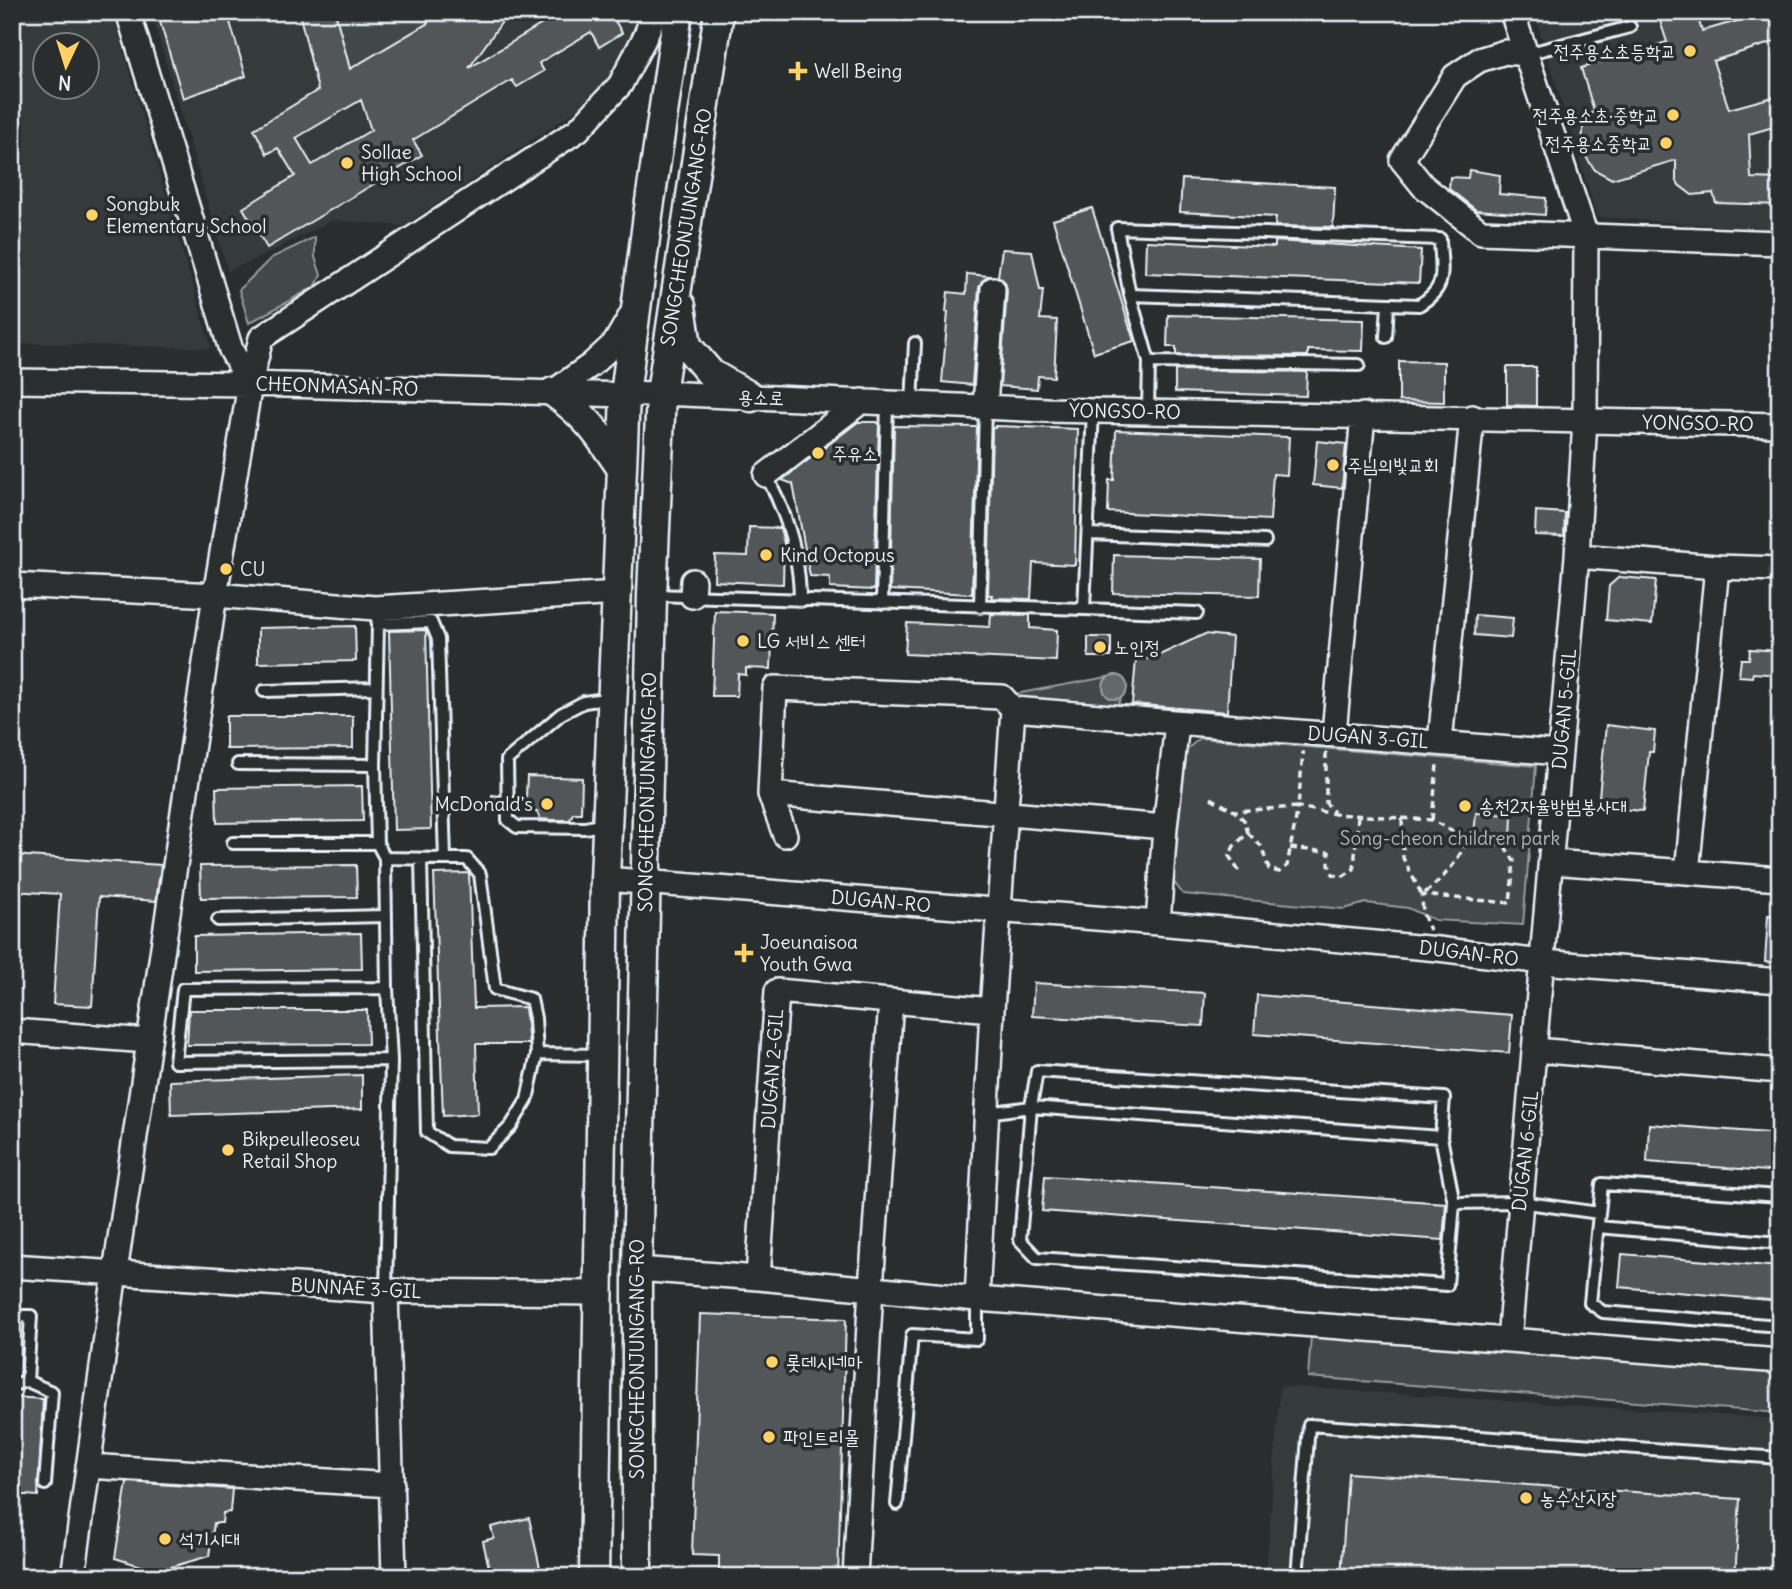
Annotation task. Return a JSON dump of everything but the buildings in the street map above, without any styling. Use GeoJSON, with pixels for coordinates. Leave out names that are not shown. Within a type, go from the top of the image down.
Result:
{"type":"FeatureCollection","features":[{"type":"Feature","properties":{"kind":"street"},"geometry":{"type":"LineString","coordinates":[[128,12],[231,350],[250,384]]}},
{"type":"Feature","properties":{"kind":"street"},"geometry":{"type":"LineString","coordinates":[[73,1577],[215,595],[250,384],[261,338],[578,130],[620,85],[656,12]]}},
{"type":"Feature","properties":{"kind":"street","name":"SONGCHEONJUNGANG-RO"},"geometry":{"type":"LineString","coordinates":[[594,1577],[606,824],[625,395],[678,12]]}},
{"type":"Feature","properties":{"kind":"street","name":"SONGCHEONJUNGANG-RO"},"geometry":{"type":"LineString","coordinates":[[637,1577],[637,1269],[652,594],[661,393],[719,12]]}},
{"type":"Feature","properties":{"kind":"street","name":"DUGAN 5-GIL"},"geometry":{"type":"LineString","coordinates":[[1512,12],[1586,236],[1585,420],[1577,556],[1542,962]]}},
{"type":"Feature","properties":{"kind":"street"},"geometry":{"type":"LineString","coordinates":[[1526,54],[1505,52],[1479,60],[1455,76],[1402,160],[1423,186],[1481,232],[1780,243]]}},
{"type":"Feature","properties":{"kind":"street"},"geometry":{"type":"LineString","coordinates":[[677,283],[687,345],[711,374],[751,397]]}},
{"type":"Feature","properties":{"kind":"street"},"geometry":{"type":"LineString","coordinates":[[985,407],[993,289]]}},
{"type":"Feature","properties":{"kind":"street"},"geometry":{"type":"LineString","coordinates":[[622,469],[595,429],[576,409],[553,392],[591,365],[615,343],[636,307]]}},
{"type":"Feature","properties":{"kind":"street","name":"CHEONMASAN-RO"},"geometry":{"type":"LineString","coordinates":[[13,384],[250,384],[625,395],[661,393]]}},
{"type":"Feature","properties":{"kind":"street","name":"용소로"},"geometry":{"type":"LineString","coordinates":[[661,393],[862,401]]}},
{"type":"Feature","properties":{"kind":"street"},"geometry":{"type":"LineString","coordinates":[[765,475],[862,401]]}},
{"type":"Feature","properties":{"kind":"street","name":"YONGSO-RO"},"geometry":{"type":"LineString","coordinates":[[862,401],[1093,410],[1780,425]]}},
{"type":"Feature","properties":{"kind":"street"},"geometry":{"type":"LineString","coordinates":[[1334,733],[1363,415]]}},
{"type":"Feature","properties":{"kind":"street"},"geometry":{"type":"LineString","coordinates":[[1440,742],[1472,418]]}},
{"type":"Feature","properties":{"kind":"street"},"geometry":{"type":"LineString","coordinates":[[1577,556],[1780,569]]}},
{"type":"Feature","properties":{"kind":"street"},"geometry":{"type":"LineString","coordinates":[[1687,872],[1717,567]]}},
{"type":"Feature","properties":{"kind":"street"},"geometry":{"type":"LineString","coordinates":[[12,585],[215,595],[377,616],[618,593]]}},
{"type":"Feature","properties":{"kind":"street","name":"DUGAN 3-GIL"},"geometry":{"type":"LineString","coordinates":[[770,794],[775,688],[1002,697],[1013,709],[1560,753]]}},
{"type":"Feature","properties":{"kind":"street"},"geometry":{"type":"LineString","coordinates":[[977,1299],[992,1010],[1013,709]]}},
{"type":"Feature","properties":{"kind":"street"},"geometry":{"type":"LineString","coordinates":[[1158,923],[1164,827],[1177,724]]}},
{"type":"Feature","properties":{"kind":"street"},"geometry":{"type":"LineString","coordinates":[[785,835],[770,794],[1164,827]]}},
{"type":"Feature","properties":{"kind":"street"},"geometry":{"type":"LineString","coordinates":[[1551,862],[1780,879]]}},
{"type":"Feature","properties":{"kind":"street","name":"DUGAN-RO"},"geometry":{"type":"LineString","coordinates":[[605,879],[645,880],[1158,923],[1438,949],[1542,962],[1780,981]]}},
{"type":"Feature","properties":{"kind":"street","name":"DUGAN 6-GIL"},"geometry":{"type":"LineString","coordinates":[[1509,1340],[1542,962]]}},
{"type":"Feature","properties":{"kind":"street","name":"DUGAN 2-GIL"},"geometry":{"type":"LineString","coordinates":[[758,1278],[777,991],[992,1010]]}},
{"type":"Feature","properties":{"kind":"street"},"geometry":{"type":"LineString","coordinates":[[855,1577],[891,1001]]}},
{"type":"Feature","properties":{"kind":"street"},"geometry":{"type":"LineString","coordinates":[[12,1031],[149,1041]]}},
{"type":"Feature","properties":{"kind":"street"},"geometry":{"type":"LineString","coordinates":[[1535,1050],[1780,1071]]}},
{"type":"Feature","properties":{"kind":"street","name":"BUNNAE 3-GIL"},"geometry":{"type":"LineString","coordinates":[[12,1266],[386,1291],[598,1293]]}},
{"type":"Feature","properties":{"kind":"street"},"geometry":{"type":"LineString","coordinates":[[637,1269],[977,1299],[1780,1361]]}},
{"type":"Feature","properties":{"kind":"street"},"geometry":{"type":"LineString","coordinates":[[386,1291],[394,1577]]}},
{"type":"Feature","properties":{"kind":"street"},"geometry":{"type":"LineString","coordinates":[[88,1466],[392,1485]]}},
{"type":"Feature","properties":{"kind":"lane"},"geometry":{"type":"LineString","coordinates":[[1526,54],[1630,27]]}},
{"type":"Feature","properties":{"kind":"lane"},"geometry":{"type":"LineString","coordinates":[[1129,295],[1419,305],[1433,297],[1441,283],[1440,239],[1117,228],[1129,295],[1149,362],[1148,411]]}},
{"type":"Feature","properties":{"kind":"lane"},"geometry":{"type":"LineString","coordinates":[[1386,337],[1388,304]]}},
{"type":"Feature","properties":{"kind":"lane"},"geometry":{"type":"LineString","coordinates":[[912,404],[915,343]]}},
{"type":"Feature","properties":{"kind":"lane"},"geometry":{"type":"LineString","coordinates":[[1149,362],[1359,365]]}},
{"type":"Feature","properties":{"kind":"lane"},"geometry":{"type":"LineString","coordinates":[[882,603],[887,402]]}},
{"type":"Feature","properties":{"kind":"lane"},"geometry":{"type":"LineString","coordinates":[[980,607],[985,407]]}},
{"type":"Feature","properties":{"kind":"lane"},"geometry":{"type":"LineString","coordinates":[[1084,609],[1093,410]]}},
{"type":"Feature","properties":{"kind":"lane"},"geometry":{"type":"LineString","coordinates":[[765,475],[781,505],[789,533],[800,576],[800,601]]}},
{"type":"Feature","properties":{"kind":"lane"},"geometry":{"type":"LineString","coordinates":[[1089,534],[1265,541]]}},
{"type":"Feature","properties":{"kind":"lane"},"geometry":{"type":"LineString","coordinates":[[652,594],[692,588],[800,601],[1196,613]]}},
{"type":"Feature","properties":{"kind":"lane"},"geometry":{"type":"LineString","coordinates":[[386,1291],[391,1060],[385,858],[377,843],[377,616],[431,622],[438,639],[445,859]]}},
{"type":"Feature","properties":{"kind":"lane"},"geometry":{"type":"LineString","coordinates":[[264,691],[376,688]]}},
{"type":"Feature","properties":{"kind":"lane"},"geometry":{"type":"LineString","coordinates":[[606,824],[585,828],[516,827],[508,820],[506,771],[507,760],[561,714],[584,702],[612,698]]}},
{"type":"Feature","properties":{"kind":"lane"},"geometry":{"type":"LineString","coordinates":[[238,764],[375,765]]}},
{"type":"Feature","properties":{"kind":"lane"},"geometry":{"type":"LineString","coordinates":[[233,844],[377,843]]}},
{"type":"Feature","properties":{"kind":"lane"},"geometry":{"type":"LineString","coordinates":[[385,858],[467,859],[480,874],[495,989],[531,999],[537,1054],[527,1100],[511,1126],[489,1148],[449,1146],[427,1132],[421,859]]}},
{"type":"Feature","properties":{"kind":"lane"},"geometry":{"type":"LineString","coordinates":[[218,920],[386,916]]}},
{"type":"Feature","properties":{"kind":"lane"},"geometry":{"type":"LineString","coordinates":[[387,988],[183,989],[175,1062],[391,1060]]}},
{"type":"Feature","properties":{"kind":"lane"},"geometry":{"type":"LineString","coordinates":[[537,1054],[601,1055]]}},
{"type":"Feature","properties":{"kind":"lane"},"geometry":{"type":"LineString","coordinates":[[1037,1071],[1444,1098],[1441,1137],[1454,1203],[1447,1285],[1037,1258],[1020,1240],[1031,1107],[1037,1071]]}},
{"type":"Feature","properties":{"kind":"lane"},"geometry":{"type":"LineString","coordinates":[[987,1112],[1031,1107],[1441,1137]]}},
{"type":"Feature","properties":{"kind":"lane"},"geometry":{"type":"LineString","coordinates":[[1780,1196],[1602,1184],[1590,1303],[1603,1312],[1780,1326]]}},
{"type":"Feature","properties":{"kind":"lane"},"geometry":{"type":"LineString","coordinates":[[1454,1203],[1520,1202],[1599,1213]]}},
{"type":"Feature","properties":{"kind":"lane"},"geometry":{"type":"LineString","coordinates":[[1598,1227],[1780,1243]]}},
{"type":"Feature","properties":{"kind":"lane"},"geometry":{"type":"LineString","coordinates":[[897,1504],[912,1335],[977,1339],[977,1299]]}},
{"type":"Feature","properties":{"kind":"lane"},"geometry":{"type":"LineString","coordinates":[[12,1316],[31,1317],[27,1381]]}},
{"type":"Feature","properties":{"kind":"lane"},"geometry":{"type":"LineString","coordinates":[[12,1385],[27,1381],[52,1392],[45,1484]]}},
{"type":"Feature","properties":{"kind":"lane"},"geometry":{"type":"LineString","coordinates":[[1297,1577],[1309,1425],[1780,1458]]}},
{"type":"Feature","properties":{"kind":"path"},"geometry":{"type":"LineString","coordinates":[[1212,798],[1244,820],[1248,832],[1261,846],[1269,869],[1279,872],[1287,866],[1298,807],[1303,753],[1325,755],[1326,803],[1335,814]]}},
{"type":"Feature","properties":{"kind":"path"},"geometry":{"type":"LineString","coordinates":[[1432,820],[1437,765]]}},
{"type":"Feature","properties":{"kind":"path"},"geometry":{"type":"LineString","coordinates":[[1234,811],[1298,807],[1335,814],[1432,820],[1467,839],[1504,845],[1514,861],[1510,902],[1422,895]]}},
{"type":"Feature","properties":{"kind":"path"},"geometry":{"type":"LineString","coordinates":[[1290,848],[1329,852],[1329,864],[1333,874],[1342,877],[1354,869],[1358,815]]}},
{"type":"Feature","properties":{"kind":"path"},"geometry":{"type":"LineString","coordinates":[[1402,819],[1403,858],[1422,895],[1423,914]]}},
{"type":"Feature","properties":{"kind":"path"},"geometry":{"type":"LineString","coordinates":[[1239,871],[1229,856],[1234,846],[1248,832]]}},
{"type":"Feature","properties":{"kind":"path"},"geometry":{"type":"LineString","coordinates":[[1422,895],[1451,868],[1467,839]]}},
{"type":"Feature","properties":{"kind":"shaded area","name":"Songbuk Elementary School"},"geometry":{"type":"Polygon","coordinates":[[[12,12],[112,12],[211,348],[12,343],[12,12]]]}},
{"type":"Feature","properties":{"kind":"shaded area","name":"Sollae High School"},"geometry":{"type":"Polygon","coordinates":[[[151,12],[645,12],[627,58],[581,107],[404,226],[332,220],[228,271],[151,12]]]}},
{"type":"Feature","properties":{"kind":"shaded area","name":"전주용소초·중학교"},"geometry":{"type":"Polygon","coordinates":[[[1534,12],[1780,12],[1780,230],[1597,217],[1534,12]]]}},
{"type":"Feature","properties":{"kind":"shaded area"},"geometry":{"type":"Polygon","coordinates":[[[1115,675],[1124,678],[1127,687],[1124,696],[1115,699],[1106,696],[1103,687],[1106,678],[1115,675]]]}},
{"type":"Feature","properties":{"kind":"shaded area","name":"농수산시장"},"geometry":{"type":"Polygon","coordinates":[[[1280,1386],[1780,1419],[1780,1577],[1266,1577],[1280,1386]]]}},
{"type":"Feature","properties":{"kind":"green space"},"geometry":{"type":"Polygon","coordinates":[[[335,12],[447,12],[350,69],[335,12]]]}},
{"type":"Feature","properties":{"kind":"green space"},"geometry":{"type":"Polygon","coordinates":[[[315,237],[315,257],[321,275],[316,286],[249,323],[239,290],[271,258],[315,237]]]}},
{"type":"Feature","properties":{"kind":"green space"},"geometry":{"type":"Polygon","coordinates":[[[1118,675],[1124,679],[1127,687],[1116,707],[1022,704],[1015,694],[1118,675]]]}},
{"type":"Feature","properties":{"kind":"green space","name":"Song-cheon children park"},"geometry":{"type":"Polygon","coordinates":[[[1200,738],[1536,766],[1523,925],[1435,920],[1408,908],[1366,903],[1344,909],[1183,894],[1173,881],[1186,750],[1200,738]]]}},
{"type":"Feature","properties":{"kind":"green space"},"geometry":{"type":"Polygon","coordinates":[[[1311,1335],[1780,1373],[1780,1413],[1308,1377],[1311,1335]]]}},
{"type":"Feature","properties":{"kind":"place","name":"전주용소초등학교"},"geometry":{"type":"Point","coordinates":[1690,51]}},
{"type":"Feature","properties":{"kind":"place","name":"Well Being"},"geometry":{"type":"Point","coordinates":[798,71]}},
{"type":"Feature","properties":{"kind":"place","name":"전주용소초·중학교"},"geometry":{"type":"Point","coordinates":[1673,115]}},
{"type":"Feature","properties":{"kind":"place","name":"전주용소중학교"},"geometry":{"type":"Point","coordinates":[1666,143]}},
{"type":"Feature","properties":{"kind":"place","name":"Sollae High School"},"geometry":{"type":"Point","coordinates":[347,163]}},
{"type":"Feature","properties":{"kind":"place","name":"Songbuk Elementary School"},"geometry":{"type":"Point","coordinates":[92,215]}},
{"type":"Feature","properties":{"kind":"place","name":"주유소"},"geometry":{"type":"Point","coordinates":[818,453]}},
{"type":"Feature","properties":{"kind":"place","name":"주님의빛교회"},"geometry":{"type":"Point","coordinates":[1333,465]}},
{"type":"Feature","properties":{"kind":"place","name":"Kind Octopus"},"geometry":{"type":"Point","coordinates":[766,555]}},
{"type":"Feature","properties":{"kind":"place","name":"CU"},"geometry":{"type":"Point","coordinates":[226,569]}},
{"type":"Feature","properties":{"kind":"place","name":"LG 서비스 센터"},"geometry":{"type":"Point","coordinates":[743,641]}},
{"type":"Feature","properties":{"kind":"place","name":"노인정"},"geometry":{"type":"Point","coordinates":[1100,647]}},
{"type":"Feature","properties":{"kind":"place","name":"McDonald's"},"geometry":{"type":"Point","coordinates":[547,804]}},
{"type":"Feature","properties":{"kind":"place","name":"송천2자율방범봉사대"},"geometry":{"type":"Point","coordinates":[1465,806]}},
{"type":"Feature","properties":{"kind":"place","name":"Joeunaisoa Youth Gwa"},"geometry":{"type":"Point","coordinates":[744,953]}},
{"type":"Feature","properties":{"kind":"place","name":"Bikpeulleoseu Retail Shop"},"geometry":{"type":"Point","coordinates":[228,1150]}},
{"type":"Feature","properties":{"kind":"place","name":"롯데시네마"},"geometry":{"type":"Point","coordinates":[772,1362]}},
{"type":"Feature","properties":{"kind":"place","name":"파인트리몰"},"geometry":{"type":"Point","coordinates":[769,1437]}},
{"type":"Feature","properties":{"kind":"place","name":"농수산시장"},"geometry":{"type":"Point","coordinates":[1526,1498]}},
{"type":"Feature","properties":{"kind":"place","name":"석기시대"},"geometry":{"type":"Point","coordinates":[165,1539]}}]}
